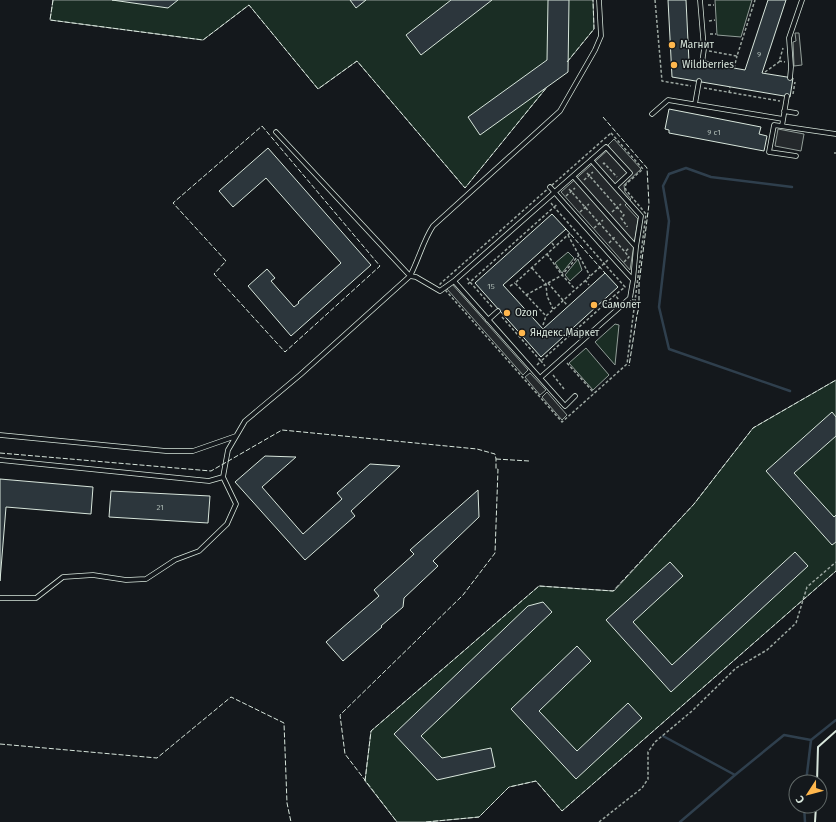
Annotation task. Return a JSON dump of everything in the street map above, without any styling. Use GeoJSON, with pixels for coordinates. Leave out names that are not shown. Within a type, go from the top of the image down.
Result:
{"type":"FeatureCollection","features":[{"type":"Feature","properties":{"kind":"lane"},"geometry":{"type":"LineString","coordinates":[[0,598],[36,598],[63,577],[93,575],[126,580],[146,579],[175,560],[199,551],[227,524],[236,504],[223,477],[228,450],[245,421],[300,375],[410,276],[418,261],[426,236],[433,226],[560,111],[591,57],[601,36],[600,0]]}},
{"type":"Feature","properties":{"kind":"lane"},"geometry":{"type":"LineString","coordinates":[[700,0],[704,50],[702,63]]}},
{"type":"Feature","properties":{"kind":"lane"},"geometry":{"type":"LineString","coordinates":[[790,78],[790,38],[802,0]]}},
{"type":"Feature","properties":{"kind":"lane"},"geometry":{"type":"LineString","coordinates":[[695,104],[699,81]]}},
{"type":"Feature","properties":{"kind":"lane"},"geometry":{"type":"LineString","coordinates":[[782,126],[787,96]]}},
{"type":"Feature","properties":{"kind":"lane"},"geometry":{"type":"LineString","coordinates":[[652,114],[668,100],[783,119]]}},
{"type":"Feature","properties":{"kind":"lane"},"geometry":{"type":"LineString","coordinates":[[784,111],[796,113]]}},
{"type":"Feature","properties":{"kind":"lane"},"geometry":{"type":"LineString","coordinates":[[796,156],[769,152],[774,125],[836,134]]}},
{"type":"Feature","properties":{"kind":"lane"},"geometry":{"type":"LineString","coordinates":[[276,132],[410,276],[416,277],[440,291],[463,274],[606,147],[630,173],[615,187]]}},
{"type":"Feature","properties":{"kind":"lane"},"geometry":{"type":"LineString","coordinates":[[540,378],[630,298],[633,280],[635,246],[641,216],[591,160]]}},
{"type":"Feature","properties":{"kind":"lane"},"geometry":{"type":"LineString","coordinates":[[573,176],[635,246]]}},
{"type":"Feature","properties":{"kind":"lane"},"geometry":{"type":"LineString","coordinates":[[550,187],[633,280]]}},
{"type":"Feature","properties":{"kind":"lane"},"geometry":{"type":"LineString","coordinates":[[454,281],[564,406],[575,396]]}},
{"type":"Feature","properties":{"kind":"lane"},"geometry":{"type":"LineString","coordinates":[[488,320],[498,311]]}},
{"type":"Feature","properties":{"kind":"lane"},"geometry":{"type":"LineString","coordinates":[[0,435],[166,451],[193,451],[236,436]]}},
{"type":"Feature","properties":{"kind":"lane"},"geometry":{"type":"LineString","coordinates":[[0,460],[209,481],[223,477]]}},
{"type":"Feature","properties":{"kind":"path"},"geometry":{"type":"LineString","coordinates":[[655,0],[662,81],[786,102]]}},
{"type":"Feature","properties":{"kind":"path"},"geometry":{"type":"LineString","coordinates":[[734,68],[755,0]]}},
{"type":"Feature","properties":{"kind":"path"},"geometry":{"type":"LineString","coordinates":[[704,50],[737,56]]}},
{"type":"Feature","properties":{"kind":"path"},"geometry":{"type":"LineString","coordinates":[[779,61],[791,65]]}},
{"type":"Feature","properties":{"kind":"path"},"geometry":{"type":"LineString","coordinates":[[793,95],[796,80]]}},
{"type":"Feature","properties":{"kind":"path"},"geometry":{"type":"LineString","coordinates":[[729,93],[730,87]]}},
{"type":"Feature","properties":{"kind":"path"},"geometry":{"type":"LineString","coordinates":[[440,284],[562,422],[627,364],[646,214],[625,187],[626,184],[643,169],[611,133]]}},
{"type":"Feature","properties":{"kind":"path"},"geometry":{"type":"LineString","coordinates":[[603,164],[604,162],[617,177]]}},
{"type":"Feature","properties":{"kind":"path"},"geometry":{"type":"LineString","coordinates":[[564,184],[629,257],[612,272]]}},
{"type":"Feature","properties":{"kind":"path"},"geometry":{"type":"LineString","coordinates":[[462,290],[470,282],[554,207],[625,287],[541,362],[498,311],[470,282],[463,274]]}},
{"type":"Feature","properties":{"kind":"path"},"geometry":{"type":"LineString","coordinates":[[510,286],[570,233]]}},
{"type":"Feature","properties":{"kind":"path"},"geometry":{"type":"LineString","coordinates":[[568,235],[590,276]]}},
{"type":"Feature","properties":{"kind":"path"},"geometry":{"type":"LineString","coordinates":[[552,243],[555,247]]}},
{"type":"Feature","properties":{"kind":"path"},"geometry":{"type":"LineString","coordinates":[[625,252],[635,246]]}},
{"type":"Feature","properties":{"kind":"path"},"geometry":{"type":"LineString","coordinates":[[547,254],[562,275],[575,289]]}},
{"type":"Feature","properties":{"kind":"path"},"geometry":{"type":"LineString","coordinates":[[526,294],[562,275],[579,254]]}},
{"type":"Feature","properties":{"kind":"path"},"geometry":{"type":"LineString","coordinates":[[543,325],[546,316],[611,256]]}},
{"type":"Feature","properties":{"kind":"path"},"geometry":{"type":"LineString","coordinates":[[532,268],[567,305]]}},
{"type":"Feature","properties":{"kind":"path"},"geometry":{"type":"LineString","coordinates":[[585,280],[589,286]]}},
{"type":"Feature","properties":{"kind":"path"},"geometry":{"type":"LineString","coordinates":[[515,283],[546,316]]}},
{"type":"Feature","properties":{"kind":"path"},"geometry":{"type":"LineString","coordinates":[[547,284],[546,296],[553,310]]}},
{"type":"Feature","properties":{"kind":"path"},"geometry":{"type":"LineString","coordinates":[[615,295],[623,304]]}},
{"type":"Feature","properties":{"kind":"path"},"geometry":{"type":"LineString","coordinates":[[563,358],[594,393]]}},
{"type":"Feature","properties":{"kind":"path"},"geometry":{"type":"LineString","coordinates":[[548,370],[564,389]]}},
{"type":"Feature","properties":{"kind":"path"},"geometry":{"type":"LineString","coordinates":[[599,822],[642,788],[648,779],[648,752],[655,742],[692,711],[736,668],[767,650],[796,623],[807,588],[836,562]]}},
{"type":"Feature","properties":{"kind":"green space"},"geometry":{"type":"Polygon","coordinates":[[[53,0],[593,0],[594,29],[465,188],[357,61],[318,89],[249,5],[203,40],[50,20],[53,0]]]}},
{"type":"Feature","properties":{"kind":"green space"},"geometry":{"type":"Polygon","coordinates":[[[715,0],[752,0],[741,37],[717,35],[715,0]]]}},
{"type":"Feature","properties":{"kind":"green space"},"geometry":{"type":"Polygon","coordinates":[[[568,252],[574,258],[562,273],[555,263],[568,252]]]}},
{"type":"Feature","properties":{"kind":"green space"},"geometry":{"type":"Polygon","coordinates":[[[578,259],[582,270],[570,281],[565,275],[578,259]]]}},
{"type":"Feature","properties":{"kind":"green space"},"geometry":{"type":"Polygon","coordinates":[[[615,324],[619,325],[615,365],[595,342],[615,324]]]}},
{"type":"Feature","properties":{"kind":"green space"},"geometry":{"type":"Polygon","coordinates":[[[586,348],[609,375],[593,390],[569,363],[586,348]]]}},
{"type":"Feature","properties":{"kind":"green space"},"geometry":{"type":"Polygon","coordinates":[[[836,380],[836,571],[562,811],[536,781],[509,787],[479,817],[426,822],[397,822],[365,781],[371,731],[539,586],[614,591],[694,504],[753,428],[836,380]]]}},
{"type":"Feature","properties":{"kind":"shaded area"},"geometry":{"type":"Polygon","coordinates":[[[795,33],[799,33],[802,65],[794,66],[793,42],[796,41],[795,33]]]}},
{"type":"Feature","properties":{"kind":"shaded area"},"geometry":{"type":"Polygon","coordinates":[[[778,129],[804,134],[801,151],[775,146],[778,129]]]}},
{"type":"Feature","properties":{"kind":"shaded area"},"geometry":{"type":"Polygon","coordinates":[[[614,139],[641,169],[624,185],[625,192],[631,199],[625,205],[638,219],[630,270],[561,192],[610,148],[608,145],[614,139]]]}},
{"type":"Feature","properties":{"kind":"shaded area"},"geometry":{"type":"Polygon","coordinates":[[[452,284],[528,370],[523,375],[447,289],[452,284]]]}},
{"type":"Feature","properties":{"kind":"shaded area"},"geometry":{"type":"Polygon","coordinates":[[[530,373],[546,390],[540,395],[525,377],[530,373]]]}},
{"type":"Feature","properties":{"kind":"shaded area"},"geometry":{"type":"Polygon","coordinates":[[[547,392],[567,415],[562,420],[542,397],[547,392]]]}},
{"type":"Feature","properties":{"kind":"building"},"geometry":{"type":"Polygon","coordinates":[[[112,0],[178,0],[168,8],[112,0]]]}},
{"type":"Feature","properties":{"kind":"building"},"geometry":{"type":"Polygon","coordinates":[[[350,0],[366,0],[356,8],[350,0]]]}},
{"type":"Feature","properties":{"kind":"building"},"geometry":{"type":"Polygon","coordinates":[[[451,0],[492,0],[421,55],[406,35],[451,0]]]}},
{"type":"Feature","properties":{"kind":"building"},"geometry":{"type":"Polygon","coordinates":[[[548,0],[569,0],[568,72],[480,135],[468,117],[547,60],[548,0]]]}},
{"type":"Feature","properties":{"kind":"building"},"geometry":{"type":"Polygon","coordinates":[[[668,0],[686,0],[689,62],[704,64],[705,61],[745,70],[768,0],[786,0],[762,73],[793,78],[790,97],[672,77],[668,0]]]}},
{"type":"Feature","properties":{"kind":"building"},"geometry":{"type":"Polygon","coordinates":[[[669,109],[761,127],[759,134],[767,136],[764,151],[669,133],[669,130],[665,129],[669,109]]]}},
{"type":"Feature","properties":{"kind":"building"},"geometry":{"type":"Polygon","coordinates":[[[268,148],[371,265],[291,336],[248,286],[267,269],[275,278],[271,281],[294,307],[341,263],[266,178],[233,207],[219,191],[268,148]]]}},
{"type":"Feature","properties":{"kind":"building"},"geometry":{"type":"Polygon","coordinates":[[[552,214],[566,229],[503,285],[543,329],[605,273],[618,287],[541,357],[475,283],[552,214]]]}},
{"type":"Feature","properties":{"kind":"building"},"geometry":{"type":"Polygon","coordinates":[[[832,412],[836,417],[836,436],[794,473],[834,517],[836,515],[836,542],[832,545],[766,471],[832,412]]]}},
{"type":"Feature","properties":{"kind":"building"},"geometry":{"type":"Polygon","coordinates":[[[265,456],[296,457],[262,487],[303,534],[342,499],[337,493],[370,464],[400,466],[351,511],[355,516],[305,560],[235,482],[265,456]]]}},
{"type":"Feature","properties":{"kind":"building"},"geometry":{"type":"Polygon","coordinates":[[[0,479],[93,487],[91,514],[6,507],[0,581],[0,479]]]}},
{"type":"Feature","properties":{"kind":"building"},"geometry":{"type":"Polygon","coordinates":[[[478,490],[479,517],[433,561],[438,566],[404,598],[403,607],[343,661],[326,642],[379,596],[374,590],[414,554],[410,550],[478,490]]]}},
{"type":"Feature","properties":{"kind":"building"},"geometry":{"type":"Polygon","coordinates":[[[111,491],[210,496],[208,523],[109,517],[111,491]]]}},
{"type":"Feature","properties":{"kind":"building"},"geometry":{"type":"Polygon","coordinates":[[[795,552],[808,566],[671,692],[606,620],[670,562],[683,576],[633,622],[672,665],[795,552]]]}},
{"type":"Feature","properties":{"kind":"building"},"geometry":{"type":"Polygon","coordinates":[[[543,602],[552,612],[421,736],[442,758],[491,748],[495,767],[437,780],[394,734],[528,606],[543,602]]]}},
{"type":"Feature","properties":{"kind":"building"},"geometry":{"type":"Polygon","coordinates":[[[577,646],[591,661],[539,711],[577,751],[628,703],[642,718],[576,779],[511,709],[577,646]]]}},
{"type":"Feature","properties":{"kind":"waterway"},"geometry":{"type":"LineString","coordinates":[[790,391],[669,349],[659,307],[669,221],[663,186],[669,174],[686,168],[711,177],[792,187]]}},
{"type":"Feature","properties":{"kind":"waterway"},"geometry":{"type":"LineString","coordinates":[[807,774],[811,740],[836,720]]}},
{"type":"Feature","properties":{"kind":"waterway"},"geometry":{"type":"LineString","coordinates":[[680,822],[784,735],[811,740]]}},
{"type":"Feature","properties":{"kind":"waterway"},"geometry":{"type":"LineString","coordinates":[[663,736],[735,775]]}},
{"type":"Feature","properties":{"kind":"waterway"},"geometry":{"type":"LineString","coordinates":[[804,814],[805,822]]}},
{"type":"Feature","properties":{"kind":"fence"},"geometry":{"type":"LineString","coordinates":[[53,0],[50,20],[203,40],[249,5],[318,89],[357,61],[465,188],[547,87]]}},
{"type":"Feature","properties":{"kind":"fence"},"geometry":{"type":"LineString","coordinates":[[567,62],[594,29],[593,0]]}},
{"type":"Feature","properties":{"kind":"fence"},"geometry":{"type":"LineString","coordinates":[[603,117],[647,168],[649,204],[639,284],[639,307],[629,366]]}},
{"type":"Feature","properties":{"kind":"fence"},"geometry":{"type":"LineString","coordinates":[[262,126],[380,266],[285,352],[214,274],[226,261],[173,203],[262,126]]}},
{"type":"Feature","properties":{"kind":"fence"},"geometry":{"type":"LineString","coordinates":[[566,229],[605,273]]}},
{"type":"Feature","properties":{"kind":"fence"},"geometry":{"type":"LineString","coordinates":[[365,781],[371,731],[539,586],[613,591],[694,504],[753,428],[836,380]]}},
{"type":"Feature","properties":{"kind":"fence"},"geometry":{"type":"LineString","coordinates":[[0,453],[211,471],[282,430],[477,449],[495,454],[496,469],[498,469],[495,553],[463,595],[340,715],[345,754],[397,822]]}},
{"type":"Feature","properties":{"kind":"fence"},"geometry":{"type":"LineString","coordinates":[[496,459],[529,461]]}},
{"type":"Feature","properties":{"kind":"fence"},"geometry":{"type":"LineString","coordinates":[[426,822],[479,817],[509,787],[536,781],[562,811],[836,571]]}},
{"type":"Feature","properties":{"kind":"fence"},"geometry":{"type":"LineString","coordinates":[[0,744],[157,758],[231,697],[284,723],[287,803],[291,822]]}},
{"type":"Feature","properties":{"kind":"wall"},"geometry":{"type":"LineString","coordinates":[[817,774],[818,747],[836,731]]}},
{"type":"Feature","properties":{"kind":"wall"},"geometry":{"type":"LineString","coordinates":[[815,822],[816,814]]}},
{"type":"Feature","properties":{"kind":"place","name":"Магнит"},"geometry":{"type":"Point","coordinates":[672,45]}},
{"type":"Feature","properties":{"kind":"place","name":"Wildberries"},"geometry":{"type":"Point","coordinates":[674,65]}},
{"type":"Feature","properties":{"kind":"place","name":"Самолёт"},"geometry":{"type":"Point","coordinates":[594,305]}},
{"type":"Feature","properties":{"kind":"place","name":"Ozon"},"geometry":{"type":"Point","coordinates":[507,313]}},
{"type":"Feature","properties":{"kind":"place","name":"Яндекс.Маркет"},"geometry":{"type":"Point","coordinates":[522,333]}}]}
